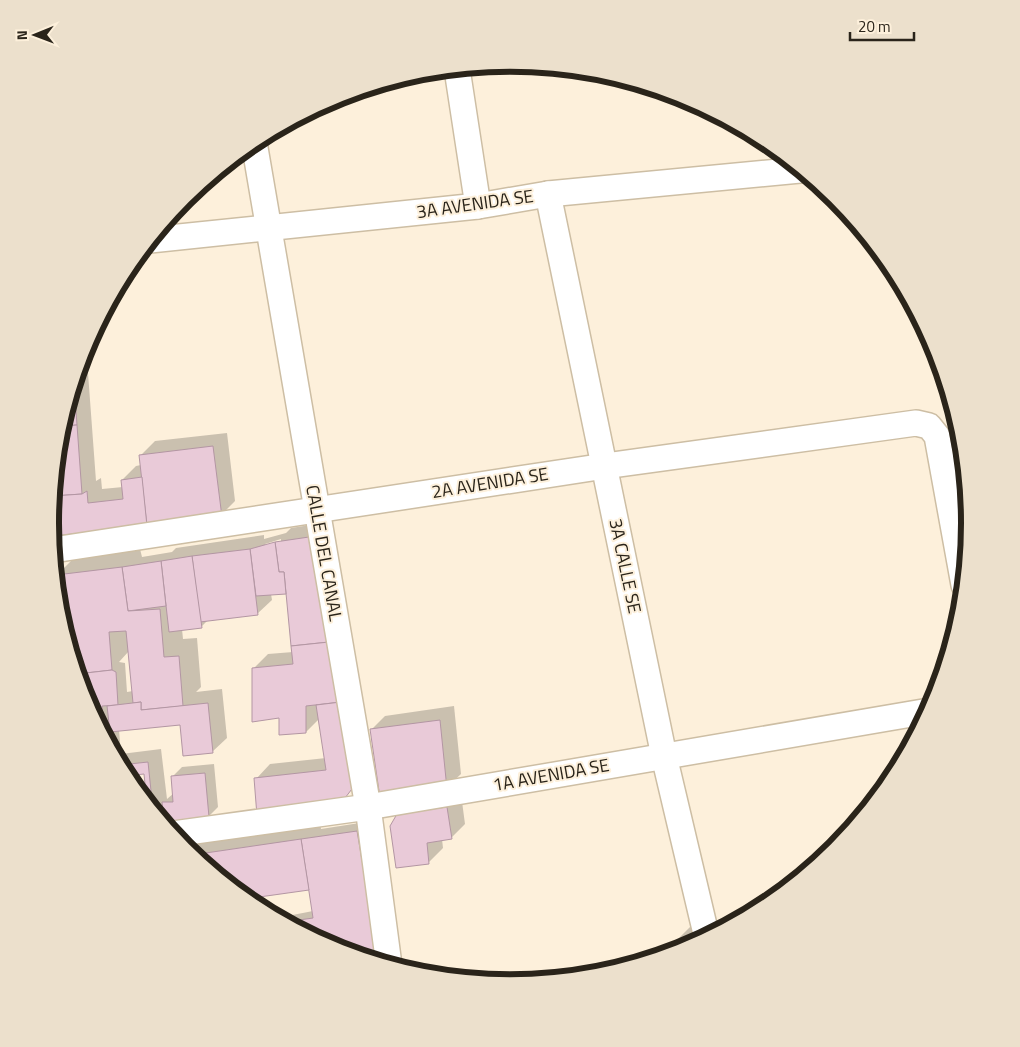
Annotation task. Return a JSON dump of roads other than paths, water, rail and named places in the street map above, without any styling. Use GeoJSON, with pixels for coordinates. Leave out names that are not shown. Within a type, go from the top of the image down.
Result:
{"type":"FeatureCollection","features":[{"type":"Feature","properties":{"kind":"street"},"geometry":{"type":"LineString","coordinates":[[458,75],[478,206]]}},
{"type":"Feature","properties":{"kind":"street","name":"CALLE DEL CANAL"},"geometry":{"type":"LineString","coordinates":[[256,150],[368,807],[388,958]]}},
{"type":"Feature","properties":{"kind":"street","name":"3A AVENIDA SE"},"geometry":{"type":"LineString","coordinates":[[160,239],[478,206],[548,194],[792,171]]}},
{"type":"Feature","properties":{"kind":"street","name":"3A CALLE SE"},"geometry":{"type":"LineString","coordinates":[[548,194],[664,756],[704,931]]}},
{"type":"Feature","properties":{"kind":"street","name":"2A AVENIDA SE"},"geometry":{"type":"LineString","coordinates":[[60,549],[605,466],[916,423],[929,426],[937,436],[959,559]]}},
{"type":"Feature","properties":{"kind":"street","name":"1A AVENIDA SE"},"geometry":{"type":"LineString","coordinates":[[182,833],[368,807],[920,713]]}}]}
